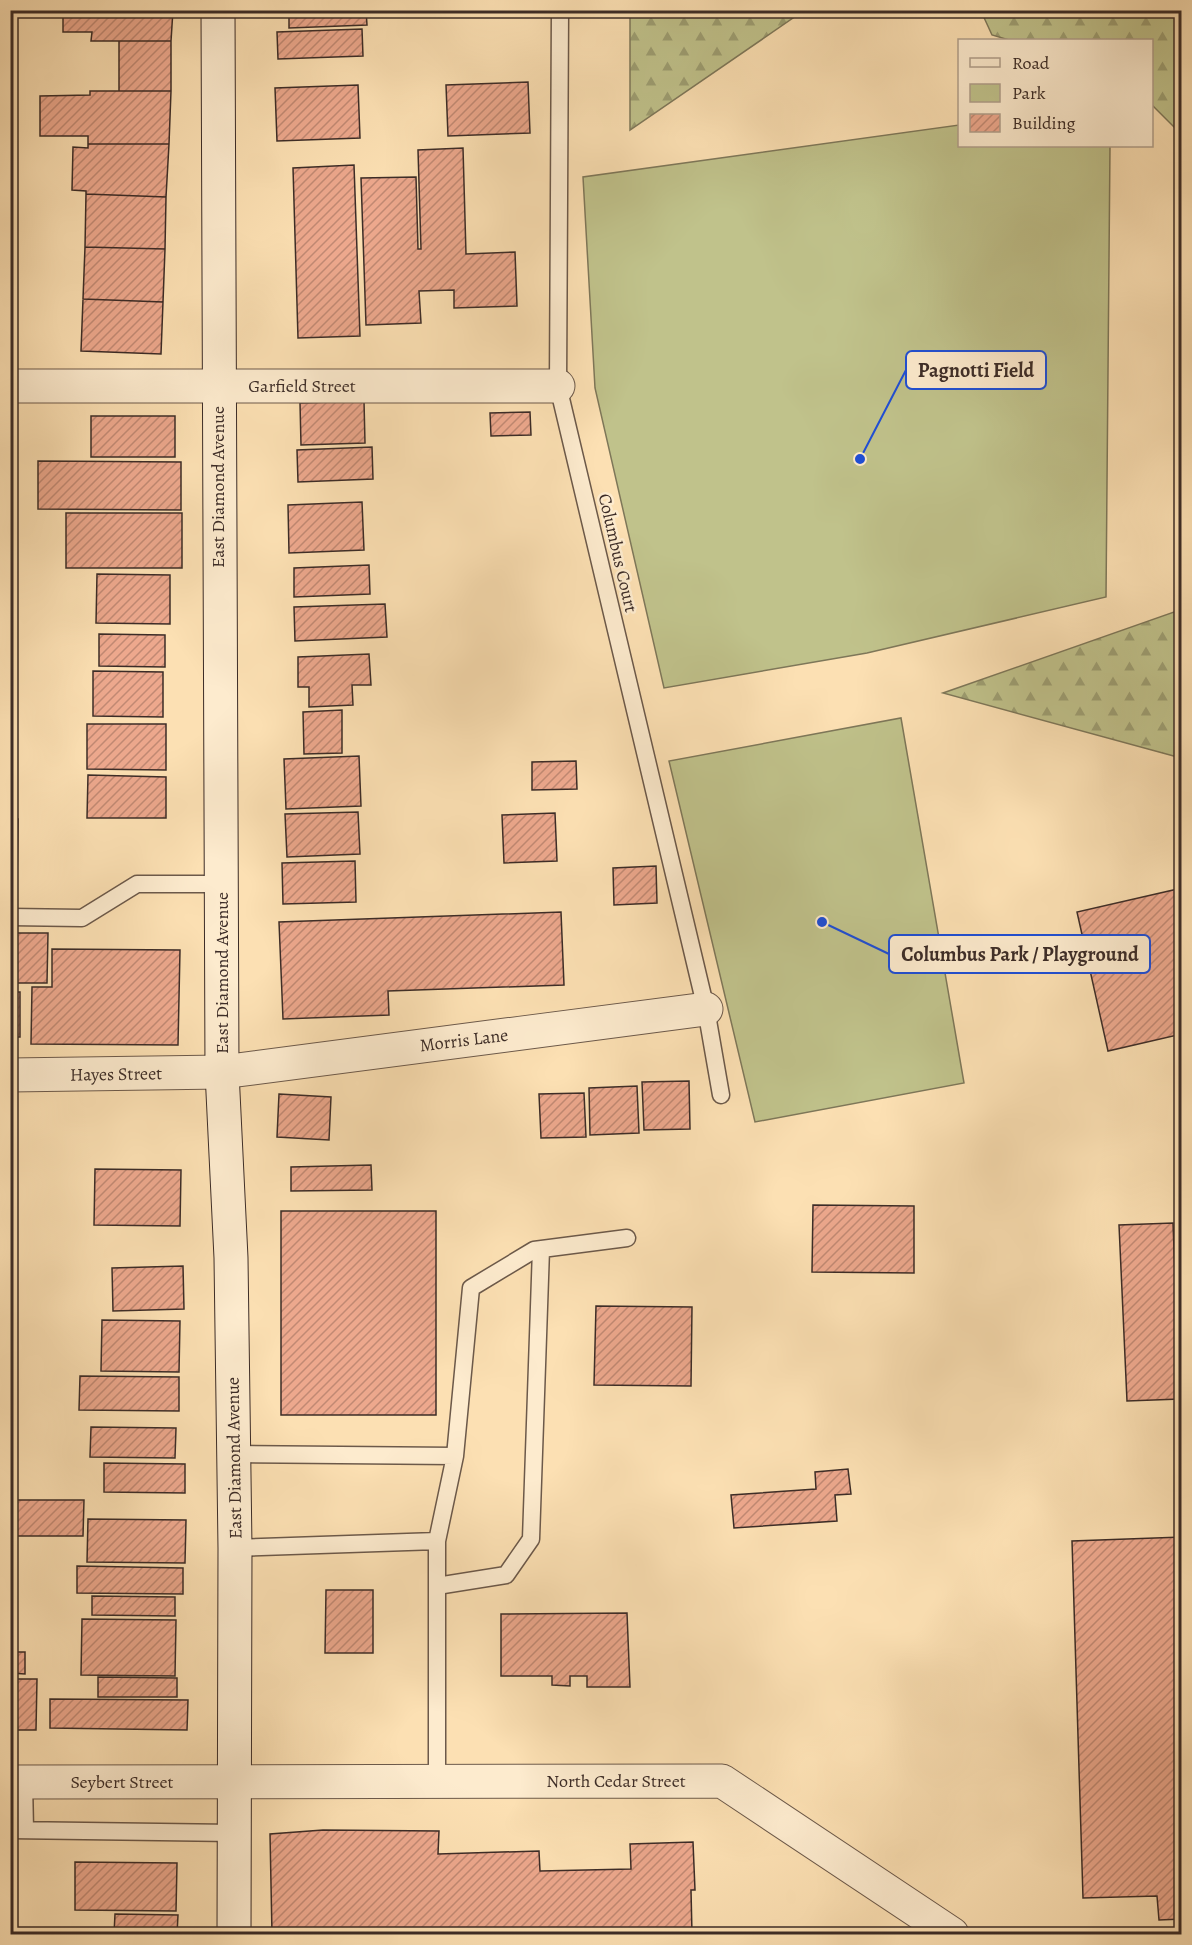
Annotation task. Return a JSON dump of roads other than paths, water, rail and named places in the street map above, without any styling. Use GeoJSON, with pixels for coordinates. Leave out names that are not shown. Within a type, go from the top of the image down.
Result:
{"type":"FeatureCollection","features":[{"type":"Feature","properties":{"kind":"street","name":"East Diamond Avenue"},"geometry":{"type":"LineString","coordinates":[[218,10],[222,1072],[231,1258],[234,1454],[234,1935]]}},
{"type":"Feature","properties":{"kind":"street","name":"Garfield Street"},"geometry":{"type":"LineString","coordinates":[[10,386],[558,386]]}},
{"type":"Feature","properties":{"kind":"street","name":"Morris Lane"},"geometry":{"type":"LineString","coordinates":[[222,1072],[706,1009]]}},
{"type":"Feature","properties":{"kind":"street","name":"Hayes Street"},"geometry":{"type":"LineString","coordinates":[[10,1075],[222,1072]]}},
{"type":"Feature","properties":{"kind":"street","name":"North Cedar Street"},"geometry":{"type":"LineString","coordinates":[[234,1782],[722,1781],[952,1935]]}},
{"type":"Feature","properties":{"kind":"street","name":"Seybert Street"},"geometry":{"type":"LineString","coordinates":[[17,1782],[234,1782]]}},
{"type":"Feature","properties":{"kind":"lane","name":"Columbus Court"},"geometry":{"type":"LineString","coordinates":[[560,10],[558,386],[706,1009],[721,1095]]}},
{"type":"Feature","properties":{"kind":"lane"},"geometry":{"type":"LineString","coordinates":[[10,917],[82,918],[136,884],[221,884]]}},
{"type":"Feature","properties":{"kind":"lane"},"geometry":{"type":"LineString","coordinates":[[437,1780],[437,1541],[455,1456],[471,1288],[534,1250],[627,1238]]}},
{"type":"Feature","properties":{"kind":"lane"},"geometry":{"type":"LineString","coordinates":[[437,1586],[506,1575],[531,1539],[541,1249]]}},
{"type":"Feature","properties":{"kind":"lane"},"geometry":{"type":"LineString","coordinates":[[234,1454],[455,1456]]}},
{"type":"Feature","properties":{"kind":"lane"},"geometry":{"type":"LineString","coordinates":[[235,1548],[437,1541]]}},
{"type":"Feature","properties":{"kind":"lane"},"geometry":{"type":"LineString","coordinates":[[17,1782],[18,1830],[234,1833]]}},
{"type":"Feature","properties":{"kind":"place","name":"Pagnotti Field"},"geometry":{"type":"Point","coordinates":[860,459]}},
{"type":"Feature","properties":{"kind":"place","name":"Columbus Park / Playground"},"geometry":{"type":"Point","coordinates":[822,922]}}]}
